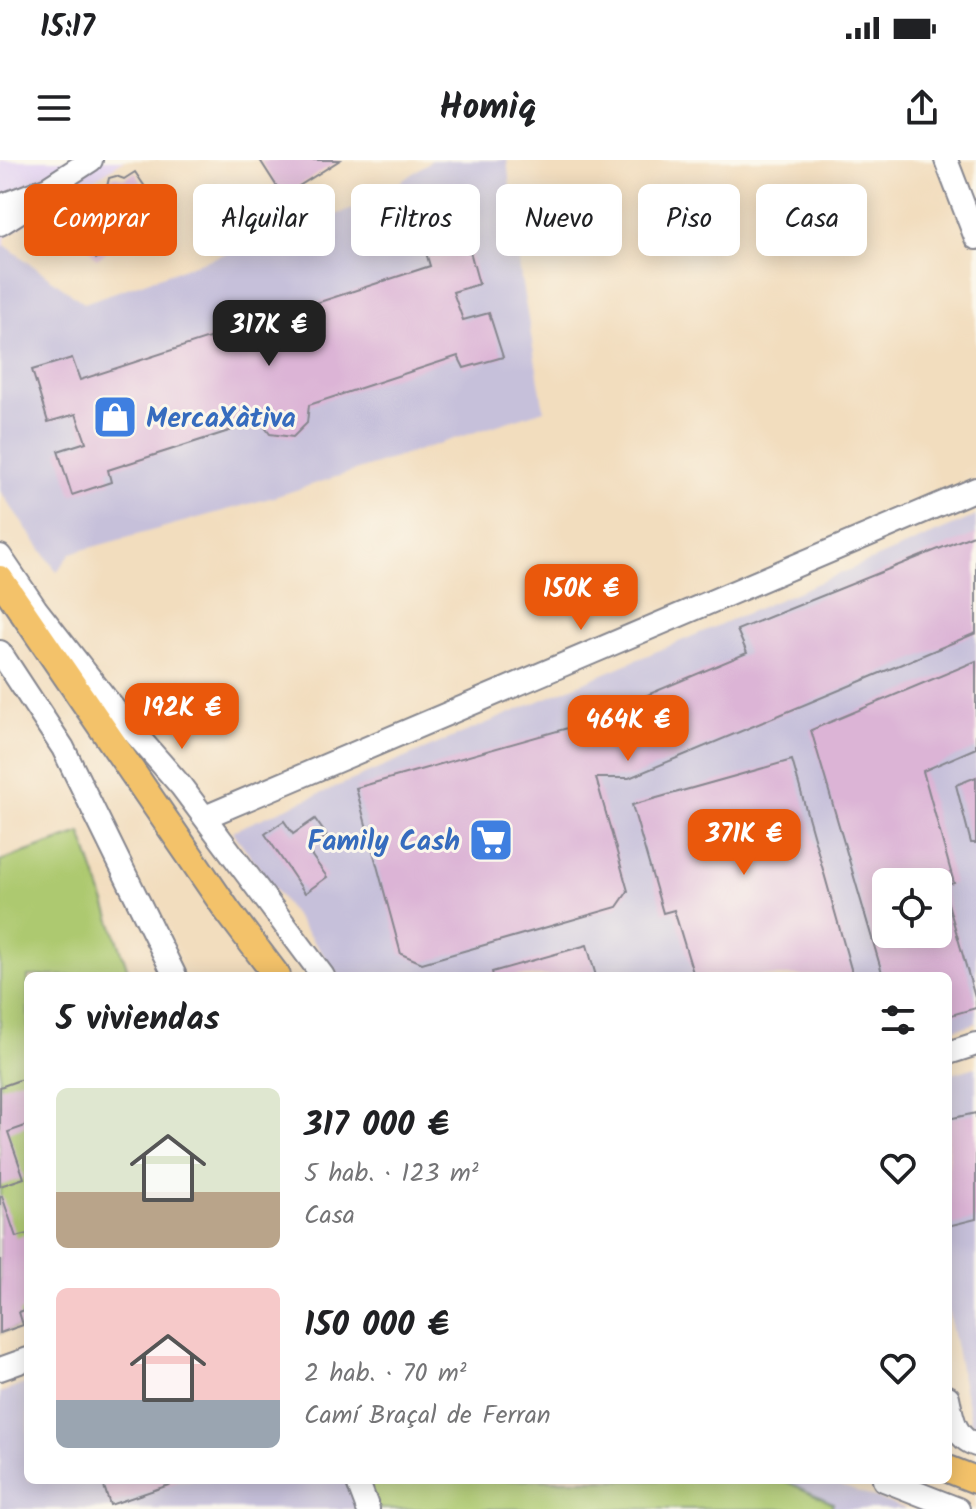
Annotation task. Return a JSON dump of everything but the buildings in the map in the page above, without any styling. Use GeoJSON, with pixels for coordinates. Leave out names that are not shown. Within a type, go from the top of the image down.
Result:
{"type":"FeatureCollection","features":[{"type":"Feature","properties":{"kind":"main road"},"geometry":{"type":"LineString","coordinates":[[0,579],[227,910],[274,972]]}},
{"type":"Feature","properties":{"kind":"main road"},"geometry":{"type":"LineString","coordinates":[[952,1471],[976,1480]]}},
{"type":"Feature","properties":{"kind":"street"},"geometry":{"type":"LineString","coordinates":[[54,184],[91,160]]}},
{"type":"Feature","properties":{"kind":"street"},"geometry":{"type":"LineString","coordinates":[[946,160],[976,238]]}},
{"type":"Feature","properties":{"kind":"street"},"geometry":{"type":"LineString","coordinates":[[0,206],[23,199]]}},
{"type":"Feature","properties":{"kind":"street"},"geometry":{"type":"LineString","coordinates":[[0,214],[23,199]]}},
{"type":"Feature","properties":{"kind":"street"},"geometry":{"type":"LineString","coordinates":[[0,224],[24,209]]}},
{"type":"Feature","properties":{"kind":"street"},"geometry":{"type":"LineString","coordinates":[[205,817],[976,489]]}},
{"type":"Feature","properties":{"kind":"street"},"geometry":{"type":"LineString","coordinates":[[0,556],[36,609],[205,817],[320,972]]}},
{"type":"Feature","properties":{"kind":"street"},"geometry":{"type":"LineString","coordinates":[[0,652],[63,748],[173,972]]}},
{"type":"Feature","properties":{"kind":"street"},"geometry":{"type":"LineString","coordinates":[[952,1052],[976,1044]]}},
{"type":"Feature","properties":{"kind":"street"},"geometry":{"type":"LineString","coordinates":[[0,1369],[24,1360]]}},
{"type":"Feature","properties":{"kind":"street"},"geometry":{"type":"LineString","coordinates":[[952,1413],[958,1434],[966,1442],[976,1445]]}},
{"type":"Feature","properties":{"kind":"street"},"geometry":{"type":"LineString","coordinates":[[359,1484],[368,1509]]}},
{"type":"Feature","properties":{"kind":"street"},"geometry":{"type":"LineString","coordinates":[[885,1484],[897,1500],[896,1509]]}},
{"type":"Feature","properties":{"kind":"street"},"geometry":{"type":"LineString","coordinates":[[892,1484],[958,1509]]}},
{"type":"Feature","properties":{"kind":"shaded area"},"geometry":{"type":"Polygon","coordinates":[[[0,160],[124,160],[87,184],[24,184],[24,225],[5,237],[5,245],[0,248],[0,160]]]}},
{"type":"Feature","properties":{"kind":"shaded area"},"geometry":{"type":"Polygon","coordinates":[[[432,160],[507,160],[510,184],[496,184],[496,256],[518,256],[544,410],[274,497],[71,553],[57,572],[0,491],[0,248],[5,245],[84,303],[218,256],[335,256],[335,215],[351,210],[351,256],[480,256],[480,184],[397,184],[432,160]]]}},
{"type":"Feature","properties":{"kind":"shaded area"},"geometry":{"type":"Polygon","coordinates":[[[976,516],[976,1023],[952,1030],[952,972],[336,972],[232,831],[976,516]]]}},
{"type":"Feature","properties":{"kind":"shaded area"},"geometry":{"type":"Polygon","coordinates":[[[976,1067],[976,1428],[971,1422],[952,1329],[952,1074],[976,1067]]]}},
{"type":"Feature","properties":{"kind":"shaded area"},"geometry":{"type":"Polygon","coordinates":[[[24,1384],[24,1484],[836,1484],[906,1509],[0,1509],[0,1393],[24,1384]]]}},
{"type":"Feature","properties":{"kind":"green space"},"geometry":{"type":"Polygon","coordinates":[[[81,833],[129,972],[24,972],[24,1324],[0,1333],[0,861],[81,833]]]}},
{"type":"Feature","properties":{"kind":"green space"},"geometry":{"type":"Polygon","coordinates":[[[369,1484],[792,1484],[833,1503],[831,1509],[378,1509],[369,1484]]]}},
{"type":"Feature","properties":{"kind":"place","name":"MercaXàtiva"},"geometry":{"type":"Point","coordinates":[115,417]}},
{"type":"Feature","properties":{"kind":"place","name":"Family Cash"},"geometry":{"type":"Point","coordinates":[491,840]}}]}
